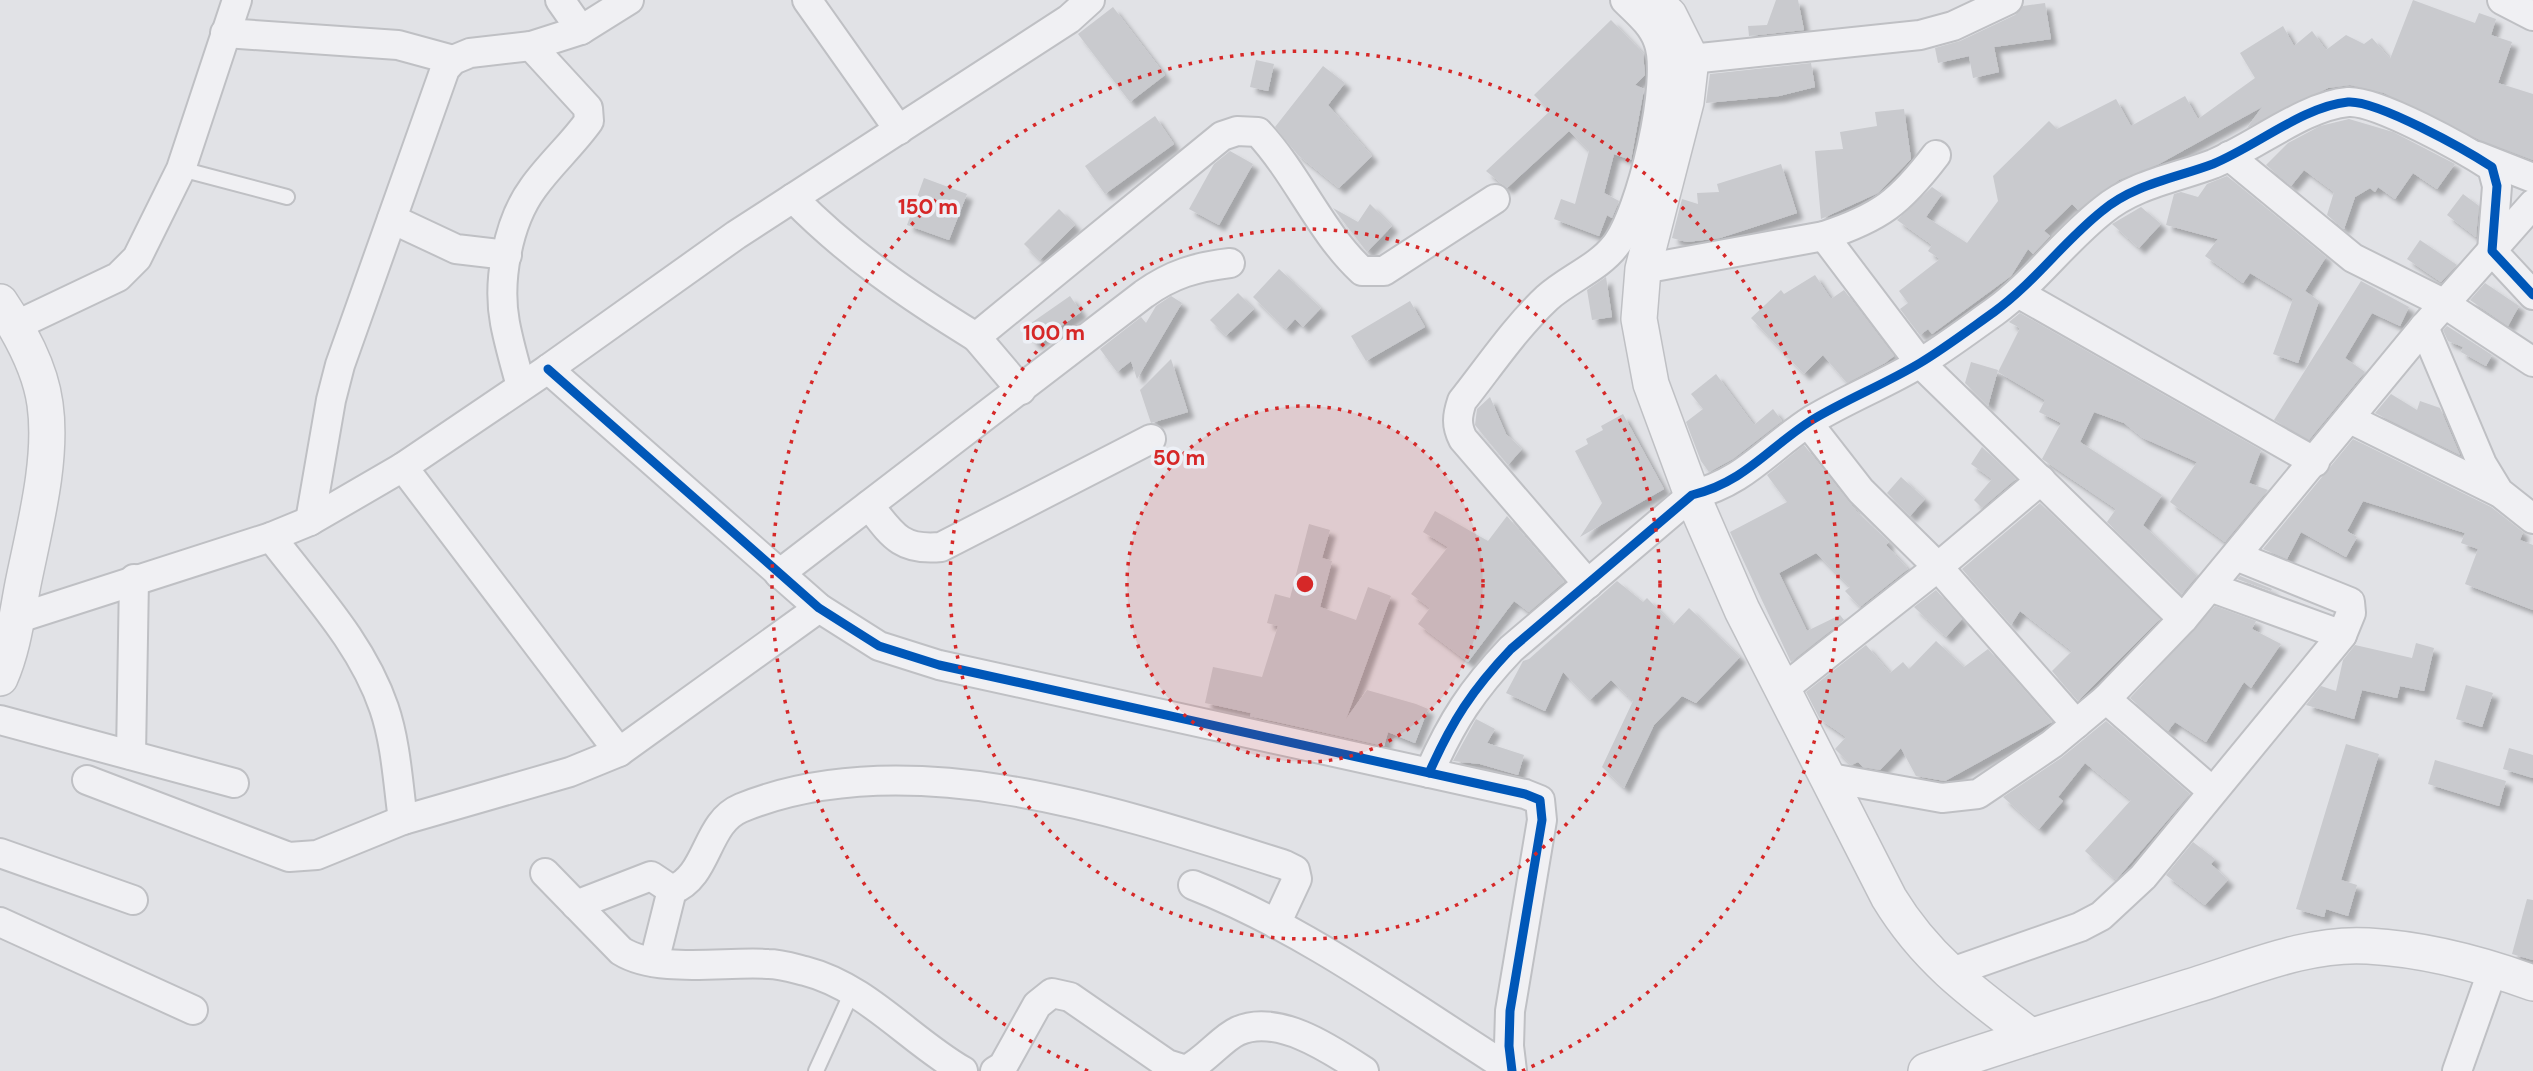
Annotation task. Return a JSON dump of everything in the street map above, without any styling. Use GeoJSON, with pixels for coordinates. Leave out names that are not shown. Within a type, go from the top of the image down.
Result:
{"type":"FeatureCollection","features":[{"type":"Feature","properties":{"kind":"street"},"geometry":{"type":"LineString","coordinates":[[0,678],[16,619],[38,510],[46,438],[45,404],[36,370],[5,309],[118,277],[136,258],[181,169],[237,0]]}},
{"type":"Feature","properties":{"kind":"street"},"geometry":{"type":"LineString","coordinates":[[560,0],[581,30]]}},
{"type":"Feature","properties":{"kind":"street"},"geometry":{"type":"LineString","coordinates":[[310,521],[331,400],[445,69],[453,60],[470,53],[531,46],[581,30],[629,0]]}},
{"type":"Feature","properties":{"kind":"street"},"geometry":{"type":"LineString","coordinates":[[807,0],[899,130]]}},
{"type":"Feature","properties":{"kind":"street"},"geometry":{"type":"LineString","coordinates":[[16,619],[271,537],[310,521],[403,467],[793,198],[1069,19],[1090,0]]}},
{"type":"Feature","properties":{"kind":"street"},"geometry":{"type":"LineString","coordinates":[[1588,584],[1462,439],[1457,427],[1457,414],[1462,401],[1529,317],[1564,284],[1602,259],[1624,234],[1645,174],[1663,85],[1663,60],[1658,39],[1644,18],[1625,0]]}},
{"type":"Feature","properties":{"kind":"street"},"geometry":{"type":"LineString","coordinates":[[1653,0],[1668,15],[1691,60],[1686,102],[1643,270],[1639,319],[1651,384],[1692,495],[1742,610],[1825,777],[1910,932],[1949,973],[2029,1035]]}},
{"type":"Feature","properties":{"kind":"street"},"geometry":{"type":"LineString","coordinates":[[1691,60],[1920,36],[1953,26],[2008,0]]}},
{"type":"Feature","properties":{"kind":"street"},"geometry":{"type":"LineString","coordinates":[[2502,0],[2533,16]]}},
{"type":"Feature","properties":{"kind":"street"},"geometry":{"type":"LineString","coordinates":[[225,33],[397,45],[453,60]]}},
{"type":"Feature","properties":{"kind":"street"},"geometry":{"type":"LineString","coordinates":[[521,386],[504,320],[503,288],[507,256],[519,215],[532,189],[589,121],[589,108],[531,46]]}},
{"type":"Feature","properties":{"kind":"street"},"geometry":{"type":"LineString","coordinates":[[1429,773],[1465,701],[1487,674],[1692,495],[1720,488],[1742,475],[1808,423],[1920,363],[2018,293],[2104,209],[2157,181],[2229,156],[2308,115],[2349,102],[2389,114],[2471,154],[2533,178]]}},
{"type":"Feature","properties":{"kind":"street"},"geometry":{"type":"LineString","coordinates":[[975,337],[1222,136],[1237,131],[1258,132],[1275,150],[1344,254],[1362,271],[1384,271],[1495,199]]}},
{"type":"Feature","properties":{"kind":"street"},"geometry":{"type":"LineString","coordinates":[[2471,154],[2492,167],[2497,186],[2492,251],[2533,295]]}},
{"type":"Feature","properties":{"kind":"street"},"geometry":{"type":"LineString","coordinates":[[1643,270],[1824,236],[1873,217],[1897,202],[1936,155]]}},
{"type":"Feature","properties":{"kind":"street"},"geometry":{"type":"LineString","coordinates":[[2229,156],[2353,258],[2445,304],[2533,362]]}},
{"type":"Feature","properties":{"kind":"street"},"geometry":{"type":"LineString","coordinates":[[793,198],[829,234],[908,296],[975,337],[1021,390]]}},
{"type":"Feature","properties":{"kind":"street"},"geometry":{"type":"LineString","coordinates":[[1825,777],[1942,798],[1978,794],[2011,774],[2076,724],[2106,699],[2183,619],[2424,327],[2533,204]]}},
{"type":"Feature","properties":{"kind":"street"},"geometry":{"type":"LineString","coordinates":[[392,219],[456,249],[507,256]]}},
{"type":"Feature","properties":{"kind":"street"},"geometry":{"type":"LineString","coordinates":[[1824,236],[1920,363],[2183,619]]}},
{"type":"Feature","properties":{"kind":"street"},"geometry":{"type":"LineString","coordinates":[[779,574],[1169,276],[1193,268],[1230,263]]}},
{"type":"Feature","properties":{"kind":"street"},"geometry":{"type":"LineString","coordinates":[[2018,293],[2315,461]]}},
{"type":"Feature","properties":{"kind":"street"},"geometry":{"type":"LineString","coordinates":[[2424,327],[2465,430],[2499,492]]}},
{"type":"Feature","properties":{"kind":"street"},"geometry":{"type":"LineString","coordinates":[[548,369],[819,608],[879,646],[939,665],[1525,794],[1540,800],[1542,820],[1510,1011],[1512,1070]]}},
{"type":"Feature","properties":{"kind":"street"},"geometry":{"type":"LineString","coordinates":[[2350,419],[2499,492],[2533,519]]}},
{"type":"Feature","properties":{"kind":"street"},"geometry":{"type":"LineString","coordinates":[[1808,423],[1861,491],[1938,567],[2076,724]]}},
{"type":"Feature","properties":{"kind":"street"},"geometry":{"type":"LineString","coordinates":[[869,505],[890,533],[904,543],[920,549],[941,547],[1151,439]]}},
{"type":"Feature","properties":{"kind":"street"},"geometry":{"type":"LineString","coordinates":[[403,467],[619,752]]}},
{"type":"Feature","properties":{"kind":"street"},"geometry":{"type":"LineString","coordinates":[[1782,690],[1938,567],[2041,480]]}},
{"type":"Feature","properties":{"kind":"street"},"geometry":{"type":"LineString","coordinates":[[271,537],[356,649],[372,679],[385,710],[402,820]]}},
{"type":"Feature","properties":{"kind":"street"},"geometry":{"type":"LineString","coordinates":[[1949,973],[2080,927],[2101,916],[2143,877],[2342,635],[2351,612],[2350,602],[2236,556]]}},
{"type":"Feature","properties":{"kind":"street"},"geometry":{"type":"LineString","coordinates":[[131,755],[134,579]]}},
{"type":"Feature","properties":{"kind":"street"},"geometry":{"type":"LineString","coordinates":[[2210,587],[2342,635]]}},
{"type":"Feature","properties":{"kind":"street"},"geometry":{"type":"LineString","coordinates":[[88,780],[289,857],[317,855],[402,820],[570,772],[619,752],[819,608]]}},
{"type":"Feature","properties":{"kind":"street"},"geometry":{"type":"LineString","coordinates":[[2106,699],[2212,791]]}},
{"type":"Feature","properties":{"kind":"street"},"geometry":{"type":"LineString","coordinates":[[0,720],[234,783]]}},
{"type":"Feature","properties":{"kind":"street"},"geometry":{"type":"LineString","coordinates":[[672,890],[681,887],[701,860],[724,817],[739,809],[804,789],[900,779],[971,786],[1097,808],[1286,864],[1294,870],[1297,879],[1276,924]]}},
{"type":"Feature","properties":{"kind":"street"},"geometry":{"type":"LineString","coordinates":[[0,853],[133,900]]}},
{"type":"Feature","properties":{"kind":"street"},"geometry":{"type":"LineString","coordinates":[[545,873],[630,957],[654,962],[771,964],[809,972],[852,992],[963,1071]]}},
{"type":"Feature","properties":{"kind":"street"},"geometry":{"type":"LineString","coordinates":[[576,905],[651,876],[660,879],[672,890]]}},
{"type":"Feature","properties":{"kind":"street"},"geometry":{"type":"LineString","coordinates":[[1193,886],[1276,924],[1512,1070]]}},
{"type":"Feature","properties":{"kind":"street"},"geometry":{"type":"LineString","coordinates":[[654,962],[672,890]]}},
{"type":"Feature","properties":{"kind":"street"},"geometry":{"type":"LineString","coordinates":[[0,922],[193,1010]]}},
{"type":"Feature","properties":{"kind":"street"},"geometry":{"type":"LineString","coordinates":[[1926,1071],[2029,1035],[2314,948],[2367,945],[2418,952],[2493,969],[2533,983]]}},
{"type":"Feature","properties":{"kind":"street"},"geometry":{"type":"LineString","coordinates":[[2457,1071],[2493,969]]}},
{"type":"Feature","properties":{"kind":"street"},"geometry":{"type":"LineString","coordinates":[[995,1071],[1003,1066],[1037,1005],[1052,993],[1070,997],[1167,1064],[1185,1070],[1203,1061],[1238,1031],[1266,1027],[1297,1033],[1324,1045],[1364,1071]]}},
{"type":"Feature","properties":{"kind":"lane"},"geometry":{"type":"LineString","coordinates":[[181,169],[287,197]]}},
{"type":"Feature","properties":{"kind":"lane"},"geometry":{"type":"LineString","coordinates":[[817,1071],[852,992]]}},
{"type":"Feature","properties":{"kind":"building"},"geometry":{"type":"Polygon","coordinates":[[[1776,0],[1798,0],[1804,30],[1749,36],[1748,26],[1767,25],[1776,0]]]}},
{"type":"Feature","properties":{"kind":"building"},"geometry":{"type":"Polygon","coordinates":[[[2413,0],[2475,23],[2479,13],[2496,19],[2491,35],[2512,42],[2498,83],[2533,94],[2533,160],[2480,140],[2384,93],[2350,85],[2328,88],[2247,128],[2262,107],[2159,164],[2119,180],[2078,210],[2072,204],[2044,231],[2050,236],[2033,254],[2028,249],[2011,276],[1932,334],[1928,329],[1920,335],[1900,309],[1908,303],[1899,291],[1940,259],[1928,251],[1932,245],[1897,220],[1932,187],[1942,194],[1926,217],[1967,243],[1998,201],[1993,176],[2049,121],[2057,129],[2116,99],[2131,126],[2185,96],[2198,119],[2255,78],[2240,53],[2283,26],[2294,46],[2312,31],[2326,50],[2346,35],[2364,44],[2372,38],[2390,59],[2413,0]]]}},
{"type":"Feature","properties":{"kind":"building"},"geometry":{"type":"Polygon","coordinates":[[[2045,3],[2051,39],[1994,47],[1999,72],[1973,78],[1969,56],[1938,63],[1935,48],[1960,41],[2015,15],[2023,6],[2045,3]]]}},
{"type":"Feature","properties":{"kind":"building"},"geometry":{"type":"Polygon","coordinates":[[[1113,7],[1165,75],[1130,102],[1078,34],[1113,7]]]}},
{"type":"Feature","properties":{"kind":"building"},"geometry":{"type":"Polygon","coordinates":[[[1611,20],[1643,53],[1645,75],[1635,85],[1644,89],[1631,160],[1614,154],[1604,193],[1619,201],[1612,218],[1607,215],[1599,236],[1554,219],[1561,199],[1575,204],[1589,151],[1569,131],[1507,188],[1486,171],[1550,111],[1534,95],[1611,20]]]}},
{"type":"Feature","properties":{"kind":"building"},"geometry":{"type":"Polygon","coordinates":[[[1256,60],[1274,64],[1268,91],[1250,87],[1256,60]]]}},
{"type":"Feature","properties":{"kind":"building"},"geometry":{"type":"Polygon","coordinates":[[[1811,63],[1815,87],[1779,96],[1706,103],[1710,74],[1811,63]]]}},
{"type":"Feature","properties":{"kind":"building"},"geometry":{"type":"Polygon","coordinates":[[[1323,66],[1345,83],[1328,105],[1372,156],[1339,188],[1298,155],[1275,127],[1323,66]]]}},
{"type":"Feature","properties":{"kind":"building"},"geometry":{"type":"Polygon","coordinates":[[[1904,109],[1911,159],[1878,193],[1821,219],[1815,151],[1843,149],[1840,132],[1877,126],[1875,112],[1904,109]]]}},
{"type":"Feature","properties":{"kind":"building"},"geometry":{"type":"Polygon","coordinates":[[[1155,116],[1174,144],[1105,194],[1085,166],[1155,116]]]}},
{"type":"Feature","properties":{"kind":"building"},"geometry":{"type":"Polygon","coordinates":[[[2349,119],[2393,132],[2455,164],[2437,189],[2413,173],[2395,199],[2378,187],[2375,192],[2370,188],[2355,197],[2344,229],[2327,215],[2334,192],[2304,170],[2291,186],[2266,165],[2288,143],[2320,126],[2349,119]]]}},
{"type":"Feature","properties":{"kind":"building"},"geometry":{"type":"Polygon","coordinates":[[[1230,151],[1253,164],[1219,225],[1189,209],[1214,164],[1230,151]]]}},
{"type":"Feature","properties":{"kind":"building"},"geometry":{"type":"Polygon","coordinates":[[[1781,164],[1797,213],[1720,238],[1687,242],[1672,238],[1682,199],[1698,204],[1697,193],[1719,192],[1717,184],[1781,164]]]}},
{"type":"Feature","properties":{"kind":"building"},"geometry":{"type":"Polygon","coordinates":[[[2227,176],[2326,257],[2305,291],[2319,301],[2298,363],[2273,354],[2293,299],[2250,273],[2243,283],[2205,256],[2218,239],[2166,225],[2174,194],[2181,192],[2198,197],[2207,184],[2227,176]]]}},
{"type":"Feature","properties":{"kind":"building"},"geometry":{"type":"Polygon","coordinates":[[[924,178],[967,194],[949,240],[907,225],[924,178]]]}},
{"type":"Feature","properties":{"kind":"building"},"geometry":{"type":"Polygon","coordinates":[[[2463,194],[2479,206],[2476,237],[2447,215],[2463,194]]]}},
{"type":"Feature","properties":{"kind":"building"},"geometry":{"type":"Polygon","coordinates":[[[1370,204],[1392,226],[1367,252],[1333,208],[1358,222],[1370,204]]]}},
{"type":"Feature","properties":{"kind":"building"},"geometry":{"type":"Polygon","coordinates":[[[2141,207],[2161,224],[2139,248],[2112,224],[2141,207]]]}},
{"type":"Feature","properties":{"kind":"building"},"geometry":{"type":"Polygon","coordinates":[[[1059,209],[1075,225],[1040,260],[1024,244],[1059,209]]]}},
{"type":"Feature","properties":{"kind":"building"},"geometry":{"type":"Polygon","coordinates":[[[2420,240],[2457,265],[2441,282],[2407,259],[2420,240]]]}},
{"type":"Feature","properties":{"kind":"building"},"geometry":{"type":"Polygon","coordinates":[[[1279,269],[1321,308],[1303,327],[1295,319],[1286,329],[1253,297],[1279,269]]]}},
{"type":"Feature","properties":{"kind":"building"},"geometry":{"type":"Polygon","coordinates":[[[1815,275],[1831,299],[1844,290],[1894,356],[1847,383],[1823,355],[1804,374],[1751,318],[1781,290],[1784,294],[1815,275]]]}},
{"type":"Feature","properties":{"kind":"building"},"geometry":{"type":"Polygon","coordinates":[[[1606,277],[1612,317],[1592,320],[1587,290],[1606,277]]]}},
{"type":"Feature","properties":{"kind":"building"},"geometry":{"type":"Polygon","coordinates":[[[2361,281],[2409,307],[2400,326],[2372,313],[2345,358],[2365,372],[2309,440],[2274,420],[2361,281]]]}},
{"type":"Feature","properties":{"kind":"building"},"geometry":{"type":"Polygon","coordinates":[[[2485,283],[2519,306],[2508,326],[2470,300],[2485,283]]]}},
{"type":"Feature","properties":{"kind":"building"},"geometry":{"type":"Polygon","coordinates":[[[1238,293],[1254,309],[1226,336],[1210,320],[1238,293]]]}},
{"type":"Feature","properties":{"kind":"building"},"geometry":{"type":"Polygon","coordinates":[[[1070,296],[1081,312],[1035,344],[1024,328],[1070,296]]]}},
{"type":"Feature","properties":{"kind":"building"},"geometry":{"type":"Polygon","coordinates":[[[1171,296],[1182,303],[1137,379],[1131,361],[1117,372],[1100,349],[1141,317],[1146,323],[1156,306],[1171,296]]]}},
{"type":"Feature","properties":{"kind":"building"},"geometry":{"type":"Polygon","coordinates":[[[1410,301],[1425,327],[1366,361],[1351,336],[1410,301]]]}},
{"type":"Feature","properties":{"kind":"building"},"geometry":{"type":"Polygon","coordinates":[[[2020,313],[2261,450],[2249,483],[2268,490],[2225,542],[2170,502],[2197,462],[2143,438],[2124,423],[2094,412],[2080,442],[2162,495],[2143,525],[2197,576],[2182,594],[2107,522],[2116,509],[2042,459],[2061,423],[2039,412],[2045,400],[1998,372],[2020,328],[2009,322],[2020,313]]]}},
{"type":"Feature","properties":{"kind":"building"},"geometry":{"type":"Polygon","coordinates":[[[2447,326],[2492,355],[2486,366],[2461,352],[2463,347],[2448,341],[2443,330],[2447,326]]]}},
{"type":"Feature","properties":{"kind":"building"},"geometry":{"type":"Polygon","coordinates":[[[1171,359],[1188,412],[1151,423],[1140,390],[1171,359]]]}},
{"type":"Feature","properties":{"kind":"building"},"geometry":{"type":"Polygon","coordinates":[[[1971,362],[1998,370],[1988,406],[1965,383],[1971,362]]]}},
{"type":"Feature","properties":{"kind":"building"},"geometry":{"type":"Polygon","coordinates":[[[1716,374],[1754,425],[1773,409],[1782,421],[1733,459],[1709,472],[1701,461],[1686,422],[1703,409],[1691,394],[1716,374]]]}},
{"type":"Feature","properties":{"kind":"building"},"geometry":{"type":"Polygon","coordinates":[[[2391,394],[2417,410],[2420,401],[2440,408],[2460,455],[2375,413],[2391,394]]]}},
{"type":"Feature","properties":{"kind":"building"},"geometry":{"type":"Polygon","coordinates":[[[1490,397],[1506,434],[1522,449],[1508,465],[1475,425],[1477,409],[1490,397]]]}},
{"type":"Feature","properties":{"kind":"building"},"geometry":{"type":"Polygon","coordinates":[[[1623,414],[1664,489],[1580,537],[1602,503],[1575,451],[1588,444],[1586,439],[1603,430],[1601,426],[1623,414]]]}},
{"type":"Feature","properties":{"kind":"building"},"geometry":{"type":"Polygon","coordinates":[[[2353,439],[2491,507],[2523,532],[2520,540],[2533,545],[2533,610],[2465,584],[2478,549],[2461,543],[2465,533],[2363,501],[2347,531],[2357,537],[2346,557],[2301,532],[2287,559],[2263,549],[2353,439]]]}},
{"type":"Feature","properties":{"kind":"building"},"geometry":{"type":"Polygon","coordinates":[[[1804,445],[1856,511],[1889,542],[1886,545],[1908,569],[1860,607],[1845,591],[1850,587],[1816,553],[1779,573],[1807,631],[1840,615],[1844,620],[1791,662],[1730,532],[1787,502],[1767,475],[1804,445]]]}},
{"type":"Feature","properties":{"kind":"building"},"geometry":{"type":"Polygon","coordinates":[[[1982,447],[2016,479],[1982,508],[1974,500],[1992,479],[1971,464],[1982,447]]]}},
{"type":"Feature","properties":{"kind":"building"},"geometry":{"type":"Polygon","coordinates":[[[1901,477],[1925,499],[1910,516],[1887,493],[1901,477]]]}},
{"type":"Feature","properties":{"kind":"building"},"geometry":{"type":"Polygon","coordinates":[[[2040,503],[2160,619],[2078,701],[2052,671],[2072,651],[2020,611],[2011,625],[1962,569],[2040,503]]]}},
{"type":"Feature","properties":{"kind":"building"},"geometry":{"type":"Polygon","coordinates":[[[1435,511],[1488,541],[1507,516],[1564,582],[1529,612],[1514,601],[1468,662],[1418,624],[1430,608],[1411,594],[1448,547],[1423,532],[1435,511]]]}},
{"type":"Feature","properties":{"kind":"building"},"geometry":{"type":"Polygon","coordinates":[[[1309,524],[1330,530],[1322,558],[1332,561],[1320,607],[1356,620],[1368,587],[1391,596],[1346,719],[1367,690],[1416,704],[1428,709],[1415,743],[1388,732],[1384,746],[1250,716],[1251,713],[1205,703],[1213,667],[1262,677],[1278,626],[1267,623],[1275,594],[1290,598],[1309,524]]]}},
{"type":"Feature","properties":{"kind":"building"},"geometry":{"type":"Polygon","coordinates":[[[2240,576],[2272,589],[2271,591],[2237,579],[2240,576]]]}},
{"type":"Feature","properties":{"kind":"building"},"geometry":{"type":"Polygon","coordinates":[[[1617,581],[1643,602],[1647,598],[1673,625],[1689,608],[1740,657],[1696,703],[1682,696],[1654,725],[1624,788],[1602,767],[1633,701],[1611,680],[1590,700],[1563,672],[1545,711],[1506,693],[1523,661],[1529,659],[1617,581]]]}},
{"type":"Feature","properties":{"kind":"building"},"geometry":{"type":"Polygon","coordinates":[[[1936,590],[1962,619],[1946,637],[1914,607],[1936,590]]]}},
{"type":"Feature","properties":{"kind":"building"},"geometry":{"type":"Polygon","coordinates":[[[2215,606],[2256,621],[2252,629],[2281,644],[2251,688],[2244,682],[2206,742],[2175,722],[2168,731],[2130,698],[2215,606]]]}},
{"type":"Feature","properties":{"kind":"building"},"geometry":{"type":"Polygon","coordinates":[[[1936,641],[1964,667],[1988,649],[2052,722],[1945,781],[1916,776],[1901,748],[1880,770],[1863,767],[1858,762],[1851,765],[1835,749],[1846,737],[1820,719],[1806,692],[1866,645],[1890,673],[1903,662],[1909,669],[1936,641]]]}},
{"type":"Feature","properties":{"kind":"building"},"geometry":{"type":"Polygon","coordinates":[[[2416,643],[2434,648],[2424,691],[2400,686],[2397,698],[2362,690],[2354,719],[2306,705],[2321,686],[2336,691],[2343,660],[2355,645],[2412,658],[2416,643]]]}},
{"type":"Feature","properties":{"kind":"building"},"geometry":{"type":"Polygon","coordinates":[[[2466,685],[2493,693],[2482,727],[2456,719],[2466,685]]]}},
{"type":"Feature","properties":{"kind":"building"},"geometry":{"type":"Polygon","coordinates":[[[1476,719],[1495,729],[1487,743],[1524,755],[1518,775],[1480,764],[1453,761],[1476,719]]]}},
{"type":"Feature","properties":{"kind":"building"},"geometry":{"type":"Polygon","coordinates":[[[2106,721],[2190,794],[2116,880],[2085,851],[2131,800],[2085,763],[2058,797],[2063,801],[2039,829],[2003,797],[2061,758],[2106,721]]]}},
{"type":"Feature","properties":{"kind":"building"},"geometry":{"type":"Polygon","coordinates":[[[2346,744],[2379,754],[2341,880],[2357,885],[2348,916],[2326,909],[2324,917],[2296,909],[2346,744]]]}},
{"type":"Feature","properties":{"kind":"building"},"geometry":{"type":"Polygon","coordinates":[[[2509,748],[2533,755],[2533,778],[2503,769],[2509,748]]]}},
{"type":"Feature","properties":{"kind":"building"},"geometry":{"type":"Polygon","coordinates":[[[2435,760],[2506,781],[2499,806],[2428,784],[2435,760]]]}},
{"type":"Feature","properties":{"kind":"building"},"geometry":{"type":"Polygon","coordinates":[[[2193,842],[2215,859],[2211,864],[2228,880],[2205,905],[2166,875],[2193,842]]]}},
{"type":"Feature","properties":{"kind":"building"},"geometry":{"type":"Polygon","coordinates":[[[2527,899],[2533,900],[2533,960],[2512,954],[2527,899]]]}},
{"type":"Feature","properties":{"kind":"cycle path"},"geometry":{"type":"LineString","coordinates":[[1429,773],[1464,707],[1511,649],[1692,495],[1727,482],[1812,420],[1907,371],[1948,345],[2009,301],[2074,236],[2114,202],[2141,188],[2229,157],[2314,111],[2348,102],[2379,109],[2443,138],[2492,167],[2497,186],[2492,251],[2533,295]]}},
{"type":"Feature","properties":{"kind":"cycle path"},"geometry":{"type":"LineString","coordinates":[[548,369],[819,608],[879,646],[939,665],[1525,794],[1540,800],[1542,820],[1510,1011],[1509,1046],[1512,1071]]}}]}
